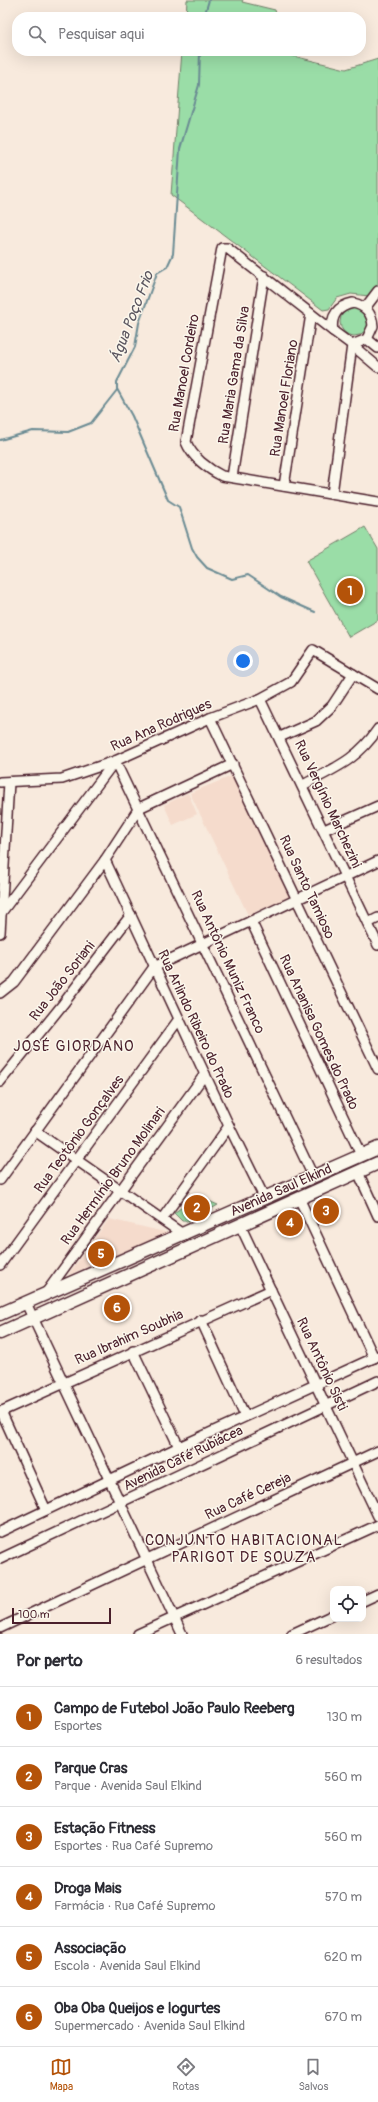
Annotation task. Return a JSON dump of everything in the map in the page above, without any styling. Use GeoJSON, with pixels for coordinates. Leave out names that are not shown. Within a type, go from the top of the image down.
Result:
{"type":"FeatureCollection","features":[{"type":"Feature","properties":{"kind":"main road","name":"Avenida Saul Elkind"},"geometry":{"type":"LineString","coordinates":[[0,1314],[184,1235],[378,1148]]}},
{"type":"Feature","properties":{"kind":"main road","name":"Avenida Saul Elkind"},"geometry":{"type":"LineString","coordinates":[[0,1333],[32,1317],[378,1163]]}},
{"type":"Feature","properties":{"kind":"street","name":"Rua Manoel Cordeiro"},"geometry":{"type":"LineString","coordinates":[[232,478],[222,476],[206,466],[192,452],[186,442],[221,249],[224,247],[228,248],[264,276]]}},
{"type":"Feature","properties":{"kind":"street"},"geometry":{"type":"LineString","coordinates":[[264,276],[378,367]]}},
{"type":"Feature","properties":{"kind":"street","name":"Rua Maria Gama da Silva"},"geometry":{"type":"LineString","coordinates":[[232,478],[264,276]]}},
{"type":"Feature","properties":{"kind":"street"},"geometry":{"type":"LineString","coordinates":[[365,308],[378,291]]}},
{"type":"Feature","properties":{"kind":"street"},"geometry":{"type":"LineString","coordinates":[[333,331],[333,318],[340,308],[352,303],[365,308],[372,319],[373,326],[367,339],[352,345]]}},
{"type":"Feature","properties":{"kind":"street","name":"Rua Manoel Floriano"},"geometry":{"type":"LineString","coordinates":[[284,486],[311,314]]}},
{"type":"Feature","properties":{"kind":"street"},"geometry":{"type":"LineString","coordinates":[[367,339],[378,348]]}},
{"type":"Feature","properties":{"kind":"street"},"geometry":{"type":"LineString","coordinates":[[332,494],[352,345]]}},
{"type":"Feature","properties":{"kind":"street"},"geometry":{"type":"LineString","coordinates":[[232,478],[378,502]]}},
{"type":"Feature","properties":{"kind":"street","name":"Rua Ana Rodrigues"},"geometry":{"type":"LineString","coordinates":[[4,782],[62,779],[115,761],[210,718],[260,699],[291,682],[312,650],[353,674]]}},
{"type":"Feature","properties":{"kind":"street"},"geometry":{"type":"LineString","coordinates":[[280,737],[316,721],[332,706],[353,674],[378,689]]}},
{"type":"Feature","properties":{"kind":"street","name":"Rua Vergínio Marchezini"},"geometry":{"type":"LineString","coordinates":[[260,699],[280,737],[378,944]]}},
{"type":"Feature","properties":{"kind":"street","name":"Rua Santo Tamioso"},"geometry":{"type":"LineString","coordinates":[[210,718],[378,1068]]}},
{"type":"Feature","properties":{"kind":"street"},"geometry":{"type":"LineString","coordinates":[[303,785],[351,760],[371,740],[378,729]]}},
{"type":"Feature","properties":{"kind":"street"},"geometry":{"type":"LineString","coordinates":[[1,913],[115,761]]}},
{"type":"Feature","properties":{"kind":"street","name":"Rua Antônio Muniz Franco"},"geometry":{"type":"LineString","coordinates":[[115,761],[139,808],[313,1176]]}},
{"type":"Feature","properties":{"kind":"street"},"geometry":{"type":"LineString","coordinates":[[0,993],[14,982],[105,860],[139,808],[233,764]]}},
{"type":"Feature","properties":{"kind":"street"},"geometry":{"type":"LineString","coordinates":[[0,933],[4,782]]}},
{"type":"Feature","properties":{"kind":"street"},"geometry":{"type":"LineString","coordinates":[[324,830],[378,806]]}},
{"type":"Feature","properties":{"kind":"street","name":"Rua Arlindo Ribeiro do Prado"},"geometry":{"type":"LineString","coordinates":[[105,860],[228,1126],[264,1199]]}},
{"type":"Feature","properties":{"kind":"street"},"geometry":{"type":"LineString","coordinates":[[0,1180],[154,967],[378,861]]}},
{"type":"Feature","properties":{"kind":"street","name":"Rua João Soriani"},"geometry":{"type":"LineString","coordinates":[[0,1082],[63,1004],[130,915]]}},
{"type":"Feature","properties":{"kind":"street"},"geometry":{"type":"LineString","coordinates":[[368,923],[378,918]]}},
{"type":"Feature","properties":{"kind":"street","name":"Rua Ananisa Gomes do Prado"},"geometry":{"type":"LineString","coordinates":[[251,921],[361,1155]]}},
{"type":"Feature","properties":{"kind":"street","name":"Rua Teotônio Gonçalves"},"geometry":{"type":"LineString","coordinates":[[0,1265],[78,1160],[179,1019]]}},
{"type":"Feature","properties":{"kind":"street","name":"Rua Hermínio Bruno Molinari"},"geometry":{"type":"LineString","coordinates":[[45,1294],[204,1074]]}},
{"type":"Feature","properties":{"kind":"street"},"geometry":{"type":"LineString","coordinates":[[162,1219],[228,1126]]}},
{"type":"Feature","properties":{"kind":"street"},"geometry":{"type":"LineString","coordinates":[[35,1131],[184,1235]]}},
{"type":"Feature","properties":{"kind":"street"},"geometry":{"type":"LineString","coordinates":[[358,1172],[378,1216]]}},
{"type":"Feature","properties":{"kind":"street"},"geometry":{"type":"LineString","coordinates":[[299,1198],[376,1357]]}},
{"type":"Feature","properties":{"kind":"street","name":"Rua Antônio Sisti"},"geometry":{"type":"LineString","coordinates":[[240,1225],[378,1516]]}},
{"type":"Feature","properties":{"kind":"street","name":"Rua Ibrahim Soubhia"},"geometry":{"type":"LineString","coordinates":[[0,1412],[201,1320],[271,1290]]}},
{"type":"Feature","properties":{"kind":"street"},"geometry":{"type":"LineString","coordinates":[[26,1303],[182,1634]]}},
{"type":"Feature","properties":{"kind":"street"},"geometry":{"type":"LineString","coordinates":[[201,1320],[245,1416]]}},
{"type":"Feature","properties":{"kind":"street"},"geometry":{"type":"LineString","coordinates":[[133,1351],[179,1447]]}},
{"type":"Feature","properties":{"kind":"street","name":"Avenida Café Rubiácea"},"geometry":{"type":"LineString","coordinates":[[0,1532],[245,1416],[376,1357]]}},
{"type":"Feature","properties":{"kind":"street","name":"Avenida Café Rubiácea"},"geometry":{"type":"LineString","coordinates":[[0,1559],[120,1504],[378,1381]]}},
{"type":"Feature","properties":{"kind":"street"},"geometry":{"type":"LineString","coordinates":[[0,1412],[46,1510]]}},
{"type":"Feature","properties":{"kind":"street","name":"Rua Café Cereja"},"geometry":{"type":"LineString","coordinates":[[0,1628],[378,1451]]}},
{"type":"Feature","properties":{"kind":"street"},"geometry":{"type":"LineString","coordinates":[[138,1634],[378,1525]]}},
{"type":"Feature","properties":{"kind":"street"},"geometry":{"type":"LineString","coordinates":[[366,1600],[378,1594]]}},
{"type":"Feature","properties":{"kind":"street"},"geometry":{"type":"LineString","coordinates":[[292,1634],[330,1616]]}},
{"type":"Feature","properties":{"kind":"shaded area"},"geometry":{"type":"Polygon","coordinates":[[[232,776],[237,777],[293,896],[248,915],[190,793],[232,776]]]}},
{"type":"Feature","properties":{"kind":"shaded area"},"geometry":{"type":"Polygon","coordinates":[[[188,793],[197,814],[173,825],[164,805],[188,793]]]}},
{"type":"Feature","properties":{"kind":"shaded area"},"geometry":{"type":"Polygon","coordinates":[[[109,1219],[169,1233],[68,1275],[109,1219]]]}},
{"type":"Feature","properties":{"kind":"green space"},"geometry":{"type":"Polygon","coordinates":[[[187,0],[243,0],[242,2],[275,10],[276,12],[186,12],[187,0]]]}},
{"type":"Feature","properties":{"kind":"green space"},"geometry":{"type":"Polygon","coordinates":[[[182,56],[293,56],[346,69],[378,59],[378,284],[369,296],[351,294],[337,298],[329,309],[323,310],[171,195],[182,56]]]}},
{"type":"Feature","properties":{"kind":"green space"},"geometry":{"type":"Polygon","coordinates":[[[354,308],[364,312],[368,322],[364,332],[354,336],[344,332],[340,322],[344,312],[354,308]]]}},
{"type":"Feature","properties":{"kind":"green space"},"geometry":{"type":"Polygon","coordinates":[[[365,527],[378,549],[378,620],[349,637],[306,561],[365,527]]]}},
{"type":"Feature","properties":{"kind":"green space"},"geometry":{"type":"Polygon","coordinates":[[[197,1196],[218,1205],[190,1221],[182,1221],[174,1213],[197,1196]]]}},
{"type":"Feature","properties":{"kind":"waterway","name":"Água Poço Frio"},"geometry":{"type":"LineString","coordinates":[[205,12],[209,0]]}},
{"type":"Feature","properties":{"kind":"waterway","name":"Água Poço Frio"},"geometry":{"type":"LineString","coordinates":[[0,440],[33,431],[68,432],[91,423],[117,390],[117,382],[135,347],[139,323],[157,273],[167,267],[173,254],[180,149],[199,85],[200,56]]}},
{"type":"Feature","properties":{"kind":"waterway"},"geometry":{"type":"LineString","coordinates":[[117,389],[132,416],[168,500],[179,507],[192,548],[197,557],[207,568],[232,579],[248,575],[281,597],[315,612]]}},
{"type":"Feature","properties":{"kind":"place","name":"Campo de Futebol João Paulo Reeberg"},"geometry":{"type":"Point","coordinates":[350,591]}},
{"type":"Feature","properties":{"kind":"place","name":"Parque Cras"},"geometry":{"type":"Point","coordinates":[197,1208]}},
{"type":"Feature","properties":{"kind":"place","name":"Estação Fitness"},"geometry":{"type":"Point","coordinates":[326,1211]}},
{"type":"Feature","properties":{"kind":"place","name":"Droga Mais"},"geometry":{"type":"Point","coordinates":[290,1223]}},
{"type":"Feature","properties":{"kind":"place","name":"Associação"},"geometry":{"type":"Point","coordinates":[101,1254]}},
{"type":"Feature","properties":{"kind":"place","name":"Oba Oba Queijos e Iogurtes"},"geometry":{"type":"Point","coordinates":[117,1308]}},
{"type":"Feature","properties":{"kind":"district","name":"JOSÉ GIORDANO"},"geometry":{"type":"Point","coordinates":[74,1046]}},
{"type":"Feature","properties":{"kind":"district","name":"CONJUNTO HABITACIONAL PARIGOT DE SOUZA"},"geometry":{"type":"Point","coordinates":[244,1548]}}]}
